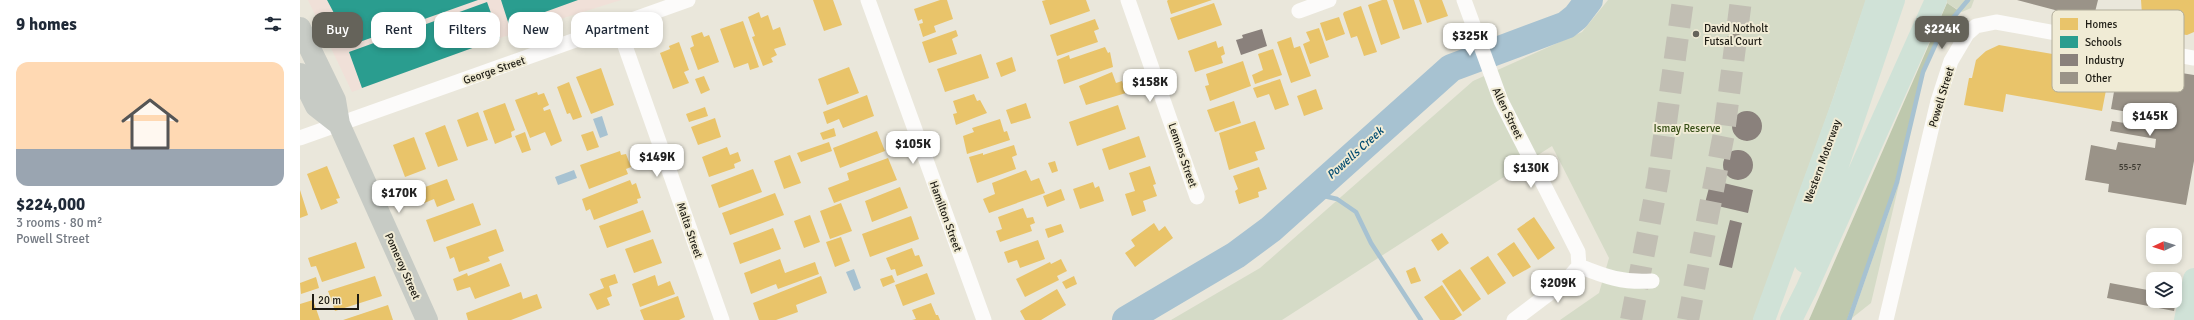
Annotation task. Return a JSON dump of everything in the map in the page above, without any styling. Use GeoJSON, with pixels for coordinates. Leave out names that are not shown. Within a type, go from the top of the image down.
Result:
{"type":"FeatureCollection","features":[{"type":"Feature","properties":{"kind":"highway","name":"Western Motorway"},"geometry":{"type":"LineString","coordinates":[[1764,320],[1839,112],[1877,0]]}},
{"type":"Feature","properties":{"kind":"highway","name":"Western Motorway"},"geometry":{"type":"LineString","coordinates":[[1790,320],[1796,286],[1894,0]]}},
{"type":"Feature","properties":{"kind":"highway"},"geometry":{"type":"LineString","coordinates":[[1790,320],[1806,290],[1936,0]]}},
{"type":"Feature","properties":{"kind":"highway"},"geometry":{"type":"LineString","coordinates":[[2186,320],[2194,279]]}},
{"type":"Feature","properties":{"kind":"main road","name":"Pomeroy Street"},"geometry":{"type":"LineString","coordinates":[[300,28],[335,100],[339,124],[427,320]]}},
{"type":"Feature","properties":{"kind":"main road","name":"Pomeroy Street"},"geometry":{"type":"LineString","coordinates":[[300,74],[316,106],[339,124]]}},
{"type":"Feature","properties":{"kind":"street","name":"George Street"},"geometry":{"type":"LineString","coordinates":[[656,12],[688,0]]}},
{"type":"Feature","properties":{"kind":"street","name":"Hamilton Street"},"geometry":{"type":"LineString","coordinates":[[868,0],[984,320]]}},
{"type":"Feature","properties":{"kind":"street","name":"Lemnos Street"},"geometry":{"type":"LineString","coordinates":[[1128,0],[1197,198]]}},
{"type":"Feature","properties":{"kind":"street"},"geometry":{"type":"LineString","coordinates":[[1299,11],[1329,0]]}},
{"type":"Feature","properties":{"kind":"street","name":"Allen Street"},"geometry":{"type":"LineString","coordinates":[[1464,0],[1503,104],[1578,252],[1579,266]]}},
{"type":"Feature","properties":{"kind":"street","name":"Powell Street"},"geometry":{"type":"LineString","coordinates":[[1886,320],[1938,101],[1951,61],[1967,34],[1976,26],[1996,22],[2052,32]]}},
{"type":"Feature","properties":{"kind":"street","name":"George Street"},"geometry":{"type":"LineString","coordinates":[[300,138],[571,43]]}},
{"type":"Feature","properties":{"kind":"street","name":"Malta Street"},"geometry":{"type":"LineString","coordinates":[[626,48],[722,320]]}},
{"type":"Feature","properties":{"kind":"street","name":"Powell Street"},"geometry":{"type":"LineString","coordinates":[[2184,56],[2194,58]]}},
{"type":"Feature","properties":{"kind":"street"},"geometry":{"type":"LineString","coordinates":[[1514,320],[1568,280],[1579,266],[1600,274],[1630,282],[1652,280]]}},
{"type":"Feature","properties":{"kind":"shaded area"},"geometry":{"type":"Polygon","coordinates":[[[308,0],[621,0],[583,12],[571,12],[571,16],[563,18],[563,12],[508,12],[508,35],[500,38],[500,12],[434,12],[434,48],[473,48],[352,92],[331,48],[363,48],[363,12],[314,12],[308,0]]]}},
{"type":"Feature","properties":{"kind":"green space","name":"Ismay Reserve"},"geometry":{"type":"Polygon","coordinates":[[[1608,0],[1866,0],[1828,113],[1753,320],[1560,320],[1599,293],[1609,258],[1552,146],[1282,320],[1171,320],[1260,268],[1473,81],[1582,32],[1608,0]]]}},
{"type":"Feature","properties":{"kind":"green space"},"geometry":{"type":"Polygon","coordinates":[[[1947,0],[1974,0],[1971,8],[1962,12],[1947,3],[1947,0]]]}},
{"type":"Feature","properties":{"kind":"green space"},"geometry":{"type":"Polygon","coordinates":[[[1947,3],[1959,11],[1944,29],[1924,70],[1917,92],[1902,160],[1891,200],[1847,320],[1809,320],[1947,3]]]}},
{"type":"Feature","properties":{"kind":"green space"},"geometry":{"type":"Polygon","coordinates":[[[1900,180],[1871,303],[1852,318],[1900,180]]]}},
{"type":"Feature","properties":{"kind":"water"},"geometry":{"type":"Polygon","coordinates":[[[602,116],[608,135],[600,138],[593,119],[602,116]]]}},
{"type":"Feature","properties":{"kind":"water"},"geometry":{"type":"Polygon","coordinates":[[[574,170],[577,178],[558,185],[555,177],[574,170]]]}},
{"type":"Feature","properties":{"kind":"water"},"geometry":{"type":"Polygon","coordinates":[[[854,269],[861,288],[854,291],[846,272],[854,269]]]}},
{"type":"Feature","properties":{"kind":"building: Homes"},"geometry":{"type":"Polygon","coordinates":[[[813,0],[833,0],[842,25],[824,31],[813,0]]]}},
{"type":"Feature","properties":{"kind":"building: Homes"},"geometry":{"type":"Polygon","coordinates":[[[940,0],[947,0],[953,19],[934,26],[936,32],[923,37],[919,24],[923,23],[922,19],[918,21],[914,9],[940,0]]]}},
{"type":"Feature","properties":{"kind":"building: Homes"},"geometry":{"type":"Polygon","coordinates":[[[1086,0],[1090,11],[1050,25],[1042,1],[1086,0]]]}},
{"type":"Feature","properties":{"kind":"building: Homes"},"geometry":{"type":"Polygon","coordinates":[[[1168,0],[1212,0],[1171,14],[1168,0]]]}},
{"type":"Feature","properties":{"kind":"building: Homes"},"geometry":{"type":"Polygon","coordinates":[[[1382,0],[1387,0],[1400,38],[1381,45],[1368,5],[1382,0]]]}},
{"type":"Feature","properties":{"kind":"building: Homes"},"geometry":{"type":"Polygon","coordinates":[[[1393,0],[1414,0],[1422,24],[1403,30],[1393,0]]]}},
{"type":"Feature","properties":{"kind":"building: Homes"},"geometry":{"type":"Polygon","coordinates":[[[1419,0],[1442,0],[1448,16],[1427,23],[1419,0]]]}},
{"type":"Feature","properties":{"kind":"building: Homes"},"geometry":{"type":"Polygon","coordinates":[[[2141,0],[2194,0],[2194,32],[2184,35],[2184,10],[2142,10],[2141,0]]]}},
{"type":"Feature","properties":{"kind":"building: Homes"},"geometry":{"type":"Polygon","coordinates":[[[1214,3],[1222,25],[1178,40],[1170,18],[1214,3]]]}},
{"type":"Feature","properties":{"kind":"building: Homes"},"geometry":{"type":"Polygon","coordinates":[[[1361,6],[1377,52],[1364,56],[1357,36],[1351,38],[1343,14],[1344,12],[1361,6]]]}},
{"type":"Feature","properties":{"kind":"building: Homes"},"geometry":{"type":"Polygon","coordinates":[[[759,12],[761,18],[768,15],[773,30],[780,27],[786,45],[774,49],[777,55],[771,58],[773,62],[763,66],[752,37],[755,36],[748,17],[759,12]]]}},
{"type":"Feature","properties":{"kind":"building: Homes"},"geometry":{"type":"Polygon","coordinates":[[[1339,17],[1345,34],[1326,41],[1320,23],[1339,17]]]}},
{"type":"Feature","properties":{"kind":"building: Homes"},"geometry":{"type":"Polygon","coordinates":[[[1095,19],[1099,29],[1094,31],[1098,42],[1057,56],[1050,35],[1095,19]]]}},
{"type":"Feature","properties":{"kind":"building: Homes"},"geometry":{"type":"Polygon","coordinates":[[[743,21],[759,67],[750,70],[748,63],[734,68],[720,29],[743,21]]]}},
{"type":"Feature","properties":{"kind":"building: Homes"},"geometry":{"type":"Polygon","coordinates":[[[1319,28],[1329,57],[1310,64],[1303,44],[1310,41],[1306,32],[1319,28]]]}},
{"type":"Feature","properties":{"kind":"building: Homes"},"geometry":{"type":"Polygon","coordinates":[[[956,30],[958,36],[952,39],[957,54],[929,63],[922,42],[956,30]]]}},
{"type":"Feature","properties":{"kind":"building: Homes"},"geometry":{"type":"Polygon","coordinates":[[[702,32],[704,37],[709,35],[719,62],[698,70],[690,48],[694,46],[691,36],[702,32]]]}},
{"type":"Feature","properties":{"kind":"building: Homes"},"geometry":{"type":"Polygon","coordinates":[[[1291,37],[1294,48],[1300,46],[1311,76],[1291,83],[1277,42],[1291,37]]]}},
{"type":"Feature","properties":{"kind":"building: Homes"},"geometry":{"type":"Polygon","coordinates":[[[1216,41],[1218,48],[1223,46],[1225,54],[1221,56],[1223,63],[1195,72],[1188,51],[1216,41]]]}},
{"type":"Feature","properties":{"kind":"building: Homes"},"geometry":{"type":"Polygon","coordinates":[[[679,42],[689,70],[684,72],[689,83],[673,89],[660,53],[670,49],[669,46],[679,42]]]}},
{"type":"Feature","properties":{"kind":"building: Homes"},"geometry":{"type":"Polygon","coordinates":[[[1999,45],[2052,54],[2052,92],[2106,92],[2102,111],[2006,94],[2003,112],[1964,105],[1969,78],[1972,78],[1976,60],[1986,51],[1999,45]]]}},
{"type":"Feature","properties":{"kind":"building: Homes"},"geometry":{"type":"Polygon","coordinates":[[[1105,47],[1108,53],[1110,52],[1113,67],[1064,84],[1057,60],[1069,55],[1070,59],[1105,47]]]}},
{"type":"Feature","properties":{"kind":"building: Homes"},"geometry":{"type":"Polygon","coordinates":[[[1273,49],[1282,75],[1255,84],[1252,75],[1263,70],[1258,54],[1273,49]]]}},
{"type":"Feature","properties":{"kind":"building: Homes"},"geometry":{"type":"Polygon","coordinates":[[[981,54],[989,78],[945,92],[937,69],[981,54]]]}},
{"type":"Feature","properties":{"kind":"building: Homes"},"geometry":{"type":"Polygon","coordinates":[[[1012,57],[1016,71],[1001,77],[996,63],[1012,57]]]}},
{"type":"Feature","properties":{"kind":"building: Homes"},"geometry":{"type":"Polygon","coordinates":[[[1243,61],[1251,86],[1210,101],[1205,86],[1209,85],[1206,74],[1243,61]]]}},
{"type":"Feature","properties":{"kind":"building: Homes"},"geometry":{"type":"Polygon","coordinates":[[[849,67],[859,93],[827,105],[818,79],[849,67]]]}},
{"type":"Feature","properties":{"kind":"building: Homes"},"geometry":{"type":"Polygon","coordinates":[[[601,68],[614,105],[591,114],[576,77],[601,68]]]}},
{"type":"Feature","properties":{"kind":"building: Homes"},"geometry":{"type":"Polygon","coordinates":[[[1112,72],[1116,83],[1122,81],[1126,93],[1086,105],[1079,86],[1112,72]]]}},
{"type":"Feature","properties":{"kind":"building: Homes"},"geometry":{"type":"Polygon","coordinates":[[[704,76],[710,90],[701,94],[695,79],[704,76]]]}},
{"type":"Feature","properties":{"kind":"building: Homes"},"geometry":{"type":"Polygon","coordinates":[[[1280,79],[1289,105],[1275,110],[1269,94],[1257,98],[1253,88],[1280,79]]]}},
{"type":"Feature","properties":{"kind":"building: Homes"},"geometry":{"type":"Polygon","coordinates":[[[569,82],[582,117],[573,120],[570,113],[567,114],[557,87],[569,82]]]}},
{"type":"Feature","properties":{"kind":"building: Homes"},"geometry":{"type":"Polygon","coordinates":[[[1316,89],[1323,109],[1304,116],[1297,96],[1316,89]]]}},
{"type":"Feature","properties":{"kind":"building: Homes"},"geometry":{"type":"Polygon","coordinates":[[[537,92],[538,95],[544,93],[549,105],[543,108],[544,111],[550,109],[562,141],[551,146],[545,132],[530,138],[515,100],[537,92]]]}},
{"type":"Feature","properties":{"kind":"building: Homes"},"geometry":{"type":"Polygon","coordinates":[[[974,94],[977,101],[980,100],[987,113],[956,125],[953,114],[957,113],[953,101],[974,94]]]}},
{"type":"Feature","properties":{"kind":"building: Homes"},"geometry":{"type":"Polygon","coordinates":[[[867,95],[874,116],[843,128],[839,119],[827,124],[823,112],[867,95]]]}},
{"type":"Feature","properties":{"kind":"building: Homes"},"geometry":{"type":"Polygon","coordinates":[[[1234,101],[1241,123],[1215,132],[1207,110],[1234,101]]]}},
{"type":"Feature","properties":{"kind":"building: Homes"},"geometry":{"type":"Polygon","coordinates":[[[505,103],[515,130],[511,132],[512,137],[495,144],[483,111],[505,103]]]}},
{"type":"Feature","properties":{"kind":"building: Homes"},"geometry":{"type":"Polygon","coordinates":[[[1026,103],[1031,118],[1011,124],[1006,110],[1026,103]]]}},
{"type":"Feature","properties":{"kind":"building: Homes"},"geometry":{"type":"Polygon","coordinates":[[[1118,105],[1126,129],[1077,146],[1069,122],[1118,105]]]}},
{"type":"Feature","properties":{"kind":"building: Homes"},"geometry":{"type":"Polygon","coordinates":[[[705,107],[708,116],[689,122],[686,114],[705,107]]]}},
{"type":"Feature","properties":{"kind":"building: Homes"},"geometry":{"type":"Polygon","coordinates":[[[478,112],[488,140],[467,147],[457,120],[478,112]]]}},
{"type":"Feature","properties":{"kind":"building: Homes"},"geometry":{"type":"Polygon","coordinates":[[[715,118],[721,137],[698,145],[691,127],[715,118]]]}},
{"type":"Feature","properties":{"kind":"building: Homes"},"geometry":{"type":"Polygon","coordinates":[[[1000,119],[1004,132],[1007,131],[1010,140],[967,154],[963,136],[974,132],[972,128],[1000,119]]]}},
{"type":"Feature","properties":{"kind":"building: Homes"},"geometry":{"type":"Polygon","coordinates":[[[1255,121],[1265,149],[1255,152],[1258,160],[1229,170],[1219,133],[1255,121]]]}},
{"type":"Feature","properties":{"kind":"building: Homes"},"geometry":{"type":"Polygon","coordinates":[[[445,125],[458,160],[438,167],[425,133],[445,125]]]}},
{"type":"Feature","properties":{"kind":"building: Homes"},"geometry":{"type":"Polygon","coordinates":[[[834,128],[836,136],[823,140],[820,133],[834,128]]]}},
{"type":"Feature","properties":{"kind":"building: Homes"},"geometry":{"type":"Polygon","coordinates":[[[593,131],[599,147],[587,151],[581,135],[593,131]]]}},
{"type":"Feature","properties":{"kind":"building: Homes"},"geometry":{"type":"Polygon","coordinates":[[[877,131],[885,151],[840,168],[833,148],[877,131]]]}},
{"type":"Feature","properties":{"kind":"building: Homes"},"geometry":{"type":"Polygon","coordinates":[[[525,132],[531,150],[522,153],[515,136],[525,132]]]}},
{"type":"Feature","properties":{"kind":"building: Homes"},"geometry":{"type":"Polygon","coordinates":[[[1139,136],[1146,157],[1109,170],[1102,149],[1139,136]]]}},
{"type":"Feature","properties":{"kind":"building: Homes"},"geometry":{"type":"Polygon","coordinates":[[[414,137],[426,169],[405,177],[393,145],[414,137]]]}},
{"type":"Feature","properties":{"kind":"building: Homes"},"geometry":{"type":"Polygon","coordinates":[[[829,142],[832,151],[801,162],[797,153],[829,142]]]}},
{"type":"Feature","properties":{"kind":"building: Homes"},"geometry":{"type":"Polygon","coordinates":[[[1014,145],[1017,155],[1012,157],[1016,169],[977,183],[969,157],[983,153],[983,155],[1014,145]]]}},
{"type":"Feature","properties":{"kind":"building: Homes"},"geometry":{"type":"Polygon","coordinates":[[[727,147],[730,155],[738,152],[741,161],[734,164],[735,168],[709,177],[702,157],[727,147]]]}},
{"type":"Feature","properties":{"kind":"building: Homes"},"geometry":{"type":"Polygon","coordinates":[[[620,151],[621,155],[626,154],[631,167],[626,169],[628,174],[589,189],[580,165],[620,151]]]}},
{"type":"Feature","properties":{"kind":"building: Homes"},"geometry":{"type":"Polygon","coordinates":[[[790,155],[801,183],[784,189],[774,161],[790,155]]]}},
{"type":"Feature","properties":{"kind":"building: Homes"},"geometry":{"type":"Polygon","coordinates":[[[888,158],[897,180],[834,203],[828,188],[849,180],[847,173],[888,158]]]}},
{"type":"Feature","properties":{"kind":"building: Homes"},"geometry":{"type":"Polygon","coordinates":[[[1055,161],[1058,171],[1052,173],[1048,163],[1055,161]]]}},
{"type":"Feature","properties":{"kind":"building: Homes"},"geometry":{"type":"Polygon","coordinates":[[[327,166],[340,198],[336,199],[338,203],[321,210],[307,174],[327,166]]]}},
{"type":"Feature","properties":{"kind":"building: Homes"},"geometry":{"type":"Polygon","coordinates":[[[1150,166],[1156,184],[1153,185],[1157,196],[1143,201],[1146,211],[1132,216],[1125,194],[1135,191],[1129,173],[1150,166]]]}},
{"type":"Feature","properties":{"kind":"building: Homes"},"geometry":{"type":"Polygon","coordinates":[[[1259,167],[1267,189],[1258,192],[1259,197],[1239,204],[1235,191],[1238,189],[1233,176],[1259,167]]]}},
{"type":"Feature","properties":{"kind":"building: Homes"},"geometry":{"type":"Polygon","coordinates":[[[753,169],[762,192],[719,208],[711,185],[753,169]]]}},
{"type":"Feature","properties":{"kind":"building: Homes"},"geometry":{"type":"Polygon","coordinates":[[[1026,170],[1031,181],[1039,178],[1045,193],[989,213],[983,199],[995,194],[992,183],[1026,170]]]}},
{"type":"Feature","properties":{"kind":"building: Homes"},"geometry":{"type":"Polygon","coordinates":[[[447,179],[455,200],[437,207],[434,199],[422,204],[417,190],[447,179]]]}},
{"type":"Feature","properties":{"kind":"building: Homes"},"geometry":{"type":"Polygon","coordinates":[[[630,180],[632,185],[636,183],[641,198],[637,199],[638,203],[594,220],[590,209],[586,211],[582,199],[630,180]]]}},
{"type":"Feature","properties":{"kind":"building: Homes"},"geometry":{"type":"Polygon","coordinates":[[[1093,182],[1095,188],[1099,186],[1104,201],[1080,209],[1073,189],[1093,182]]]}},
{"type":"Feature","properties":{"kind":"building: Homes"},"geometry":{"type":"Polygon","coordinates":[[[900,187],[908,208],[872,222],[865,201],[900,187]]]}},
{"type":"Feature","properties":{"kind":"building: Homes"},"geometry":{"type":"Polygon","coordinates":[[[1061,189],[1065,200],[1047,207],[1043,196],[1061,189]]]}},
{"type":"Feature","properties":{"kind":"building: Homes"},"geometry":{"type":"Polygon","coordinates":[[[300,190],[308,215],[300,218],[300,190]]]}},
{"type":"Feature","properties":{"kind":"building: Homes"},"geometry":{"type":"Polygon","coordinates":[[[775,193],[784,215],[730,235],[722,213],[775,193]]]}},
{"type":"Feature","properties":{"kind":"building: Homes"},"geometry":{"type":"Polygon","coordinates":[[[473,203],[481,225],[434,242],[426,220],[473,203]]]}},
{"type":"Feature","properties":{"kind":"building: Homes"},"geometry":{"type":"Polygon","coordinates":[[[841,203],[852,231],[830,239],[820,211],[841,203]]]}},
{"type":"Feature","properties":{"kind":"building: Homes"},"geometry":{"type":"Polygon","coordinates":[[[1023,208],[1027,218],[1033,217],[1035,223],[1030,225],[1032,231],[1000,242],[996,231],[1002,229],[998,217],[1023,208]]]}},
{"type":"Feature","properties":{"kind":"building: Homes"},"geometry":{"type":"Polygon","coordinates":[[[643,210],[651,232],[607,248],[599,226],[643,210]]]}},
{"type":"Feature","properties":{"kind":"building: Homes"},"geometry":{"type":"Polygon","coordinates":[[[810,215],[820,242],[804,248],[794,221],[810,215]]]}},
{"type":"Feature","properties":{"kind":"building: Homes"},"geometry":{"type":"Polygon","coordinates":[[[911,216],[919,239],[870,257],[862,234],[911,216]]]}},
{"type":"Feature","properties":{"kind":"building: Homes"},"geometry":{"type":"Polygon","coordinates":[[[1534,217],[1555,248],[1538,260],[1517,229],[1534,217]]]}},
{"type":"Feature","properties":{"kind":"building: Homes"},"geometry":{"type":"Polygon","coordinates":[[[1154,223],[1159,231],[1165,226],[1173,238],[1135,267],[1125,253],[1135,246],[1131,240],[1154,223]]]}},
{"type":"Feature","properties":{"kind":"building: Homes"},"geometry":{"type":"Polygon","coordinates":[[[1061,224],[1064,232],[1048,238],[1045,229],[1061,224]]]}},
{"type":"Feature","properties":{"kind":"building: Homes"},"geometry":{"type":"Polygon","coordinates":[[[773,228],[781,249],[740,264],[733,243],[773,228]]]}},
{"type":"Feature","properties":{"kind":"building: Homes"},"geometry":{"type":"Polygon","coordinates":[[[496,229],[504,251],[488,257],[490,261],[459,272],[454,257],[450,259],[446,247],[496,229]]]}},
{"type":"Feature","properties":{"kind":"building: Homes"},"geometry":{"type":"Polygon","coordinates":[[[1442,233],[1449,243],[1438,251],[1431,240],[1442,233]]]}},
{"type":"Feature","properties":{"kind":"building: Homes"},"geometry":{"type":"Polygon","coordinates":[[[841,237],[850,261],[835,267],[826,242],[841,237]]]}},
{"type":"Feature","properties":{"kind":"building: Homes"},"geometry":{"type":"Polygon","coordinates":[[[653,239],[662,263],[634,273],[625,249],[653,239]]]}},
{"type":"Feature","properties":{"kind":"building: Homes"},"geometry":{"type":"Polygon","coordinates":[[[1038,240],[1045,259],[1020,268],[1017,260],[1008,263],[1004,252],[1038,240]]]}},
{"type":"Feature","properties":{"kind":"building: Homes"},"geometry":{"type":"Polygon","coordinates":[[[356,242],[365,268],[322,282],[316,266],[311,267],[308,258],[356,242]]]}},
{"type":"Feature","properties":{"kind":"building: Homes"},"geometry":{"type":"Polygon","coordinates":[[[1514,242],[1531,267],[1513,277],[1497,254],[1514,242]]]}},
{"type":"Feature","properties":{"kind":"building: Homes"},"geometry":{"type":"Polygon","coordinates":[[[912,248],[915,256],[919,255],[923,266],[897,276],[895,269],[891,270],[886,258],[912,248]]]}},
{"type":"Feature","properties":{"kind":"building: Homes"},"geometry":{"type":"Polygon","coordinates":[[[1488,256],[1506,283],[1488,295],[1470,268],[1488,256]]]}},
{"type":"Feature","properties":{"kind":"building: Homes"},"geometry":{"type":"Polygon","coordinates":[[[780,259],[785,273],[815,262],[819,274],[778,289],[776,284],[751,294],[744,273],[780,259]]]}},
{"type":"Feature","properties":{"kind":"building: Homes"},"geometry":{"type":"Polygon","coordinates":[[[1061,259],[1067,271],[1057,276],[1059,280],[1025,297],[1016,279],[1050,262],[1051,264],[1061,259]]]}},
{"type":"Feature","properties":{"kind":"building: Homes"},"geometry":{"type":"Polygon","coordinates":[[[501,263],[510,286],[475,299],[470,287],[457,291],[453,279],[467,273],[468,276],[501,263]]]}},
{"type":"Feature","properties":{"kind":"building: Homes"},"geometry":{"type":"Polygon","coordinates":[[[1415,267],[1421,281],[1411,284],[1406,271],[1415,267]]]}},
{"type":"Feature","properties":{"kind":"building: Homes"},"geometry":{"type":"Polygon","coordinates":[[[1460,269],[1481,299],[1463,312],[1442,281],[1460,269]]]}},
{"type":"Feature","properties":{"kind":"building: Homes"},"geometry":{"type":"Polygon","coordinates":[[[927,273],[935,294],[903,306],[895,285],[927,273]]]}},
{"type":"Feature","properties":{"kind":"building: Homes"},"geometry":{"type":"Polygon","coordinates":[[[615,274],[618,283],[609,286],[612,296],[607,298],[610,305],[597,310],[589,294],[604,288],[600,279],[615,274]]]}},
{"type":"Feature","properties":{"kind":"building: Homes"},"geometry":{"type":"Polygon","coordinates":[[[655,275],[658,286],[670,281],[675,294],[640,307],[632,284],[655,275]]]}},
{"type":"Feature","properties":{"kind":"building: Homes"},"geometry":{"type":"Polygon","coordinates":[[[892,275],[895,282],[883,287],[880,279],[892,275]]]}},
{"type":"Feature","properties":{"kind":"building: Homes"},"geometry":{"type":"Polygon","coordinates":[[[375,276],[382,296],[335,311],[328,291],[375,276]]]}},
{"type":"Feature","properties":{"kind":"building: Homes"},"geometry":{"type":"Polygon","coordinates":[[[821,276],[827,293],[796,305],[798,312],[776,320],[759,320],[753,303],[821,276]]]}},
{"type":"Feature","properties":{"kind":"building: Homes"},"geometry":{"type":"Polygon","coordinates":[[[1074,276],[1077,284],[1066,289],[1062,282],[1074,276]]]}},
{"type":"Feature","properties":{"kind":"building: Homes"},"geometry":{"type":"Polygon","coordinates":[[[316,277],[319,288],[301,294],[300,283],[316,277]]]}},
{"type":"Feature","properties":{"kind":"building: Homes"},"geometry":{"type":"Polygon","coordinates":[[[1442,285],[1462,315],[1454,320],[1440,320],[1424,297],[1442,285]]]}},
{"type":"Feature","properties":{"kind":"building: Homes"},"geometry":{"type":"Polygon","coordinates":[[[1057,289],[1066,305],[1041,320],[1025,320],[1020,311],[1057,289]]]}},
{"type":"Feature","properties":{"kind":"building: Homes"},"geometry":{"type":"Polygon","coordinates":[[[521,292],[523,299],[537,294],[542,308],[511,320],[468,320],[466,313],[521,292]]]}},
{"type":"Feature","properties":{"kind":"building: Homes"},"geometry":{"type":"Polygon","coordinates":[[[678,296],[685,317],[679,320],[644,320],[640,310],[678,296]]]}},
{"type":"Feature","properties":{"kind":"building: Homes"},"geometry":{"type":"Polygon","coordinates":[[[313,300],[320,320],[300,320],[300,304],[313,300]]]}},
{"type":"Feature","properties":{"kind":"building: Homes"},"geometry":{"type":"Polygon","coordinates":[[[931,303],[940,320],[912,320],[916,319],[912,310],[931,303]]]}},
{"type":"Feature","properties":{"kind":"building: Homes"},"geometry":{"type":"Polygon","coordinates":[[[388,305],[393,320],[343,320],[388,305]]]}},
{"type":"Feature","properties":{"kind":"building: Schools"},"geometry":{"type":"Polygon","coordinates":[[[327,0],[478,0],[444,12],[434,12],[434,16],[426,18],[426,12],[371,12],[371,38],[363,41],[363,12],[333,12],[327,0]]]}},
{"type":"Feature","properties":{"kind":"building: Schools"},"geometry":{"type":"Polygon","coordinates":[[[501,0],[578,0],[545,12],[508,12],[508,22],[501,0]]]}},
{"type":"Feature","properties":{"kind":"building: Schools"},"geometry":{"type":"Polygon","coordinates":[[[487,2],[491,12],[459,12],[487,2]]]}},
{"type":"Feature","properties":{"kind":"building: Schools"},"geometry":{"type":"Polygon","coordinates":[[[434,21],[434,48],[472,48],[362,88],[349,52],[371,44],[371,48],[426,48],[426,24],[434,21]]]}},
{"type":"Feature","properties":{"kind":"building: Industry"},"geometry":{"type":"Polygon","coordinates":[[[1262,29],[1267,46],[1241,55],[1236,40],[1243,38],[1242,35],[1262,29]]]}},
{"type":"Feature","properties":{"kind":"building: Industry"},"geometry":{"type":"Polygon","coordinates":[[[1747,111],[1758,115],[1762,126],[1758,137],[1747,141],[1736,137],[1732,126],[1736,115],[1747,111]]]}},
{"type":"Feature","properties":{"kind":"building: Industry"},"geometry":{"type":"Polygon","coordinates":[[[1738,150],[1749,154],[1753,165],[1749,176],[1738,180],[1727,176],[1723,165],[1727,154],[1738,150]]]}},
{"type":"Feature","properties":{"kind":"building: Industry"},"geometry":{"type":"Polygon","coordinates":[[[1711,180],[1753,190],[1748,213],[1705,203],[1711,180]]]}},
{"type":"Feature","properties":{"kind":"building: Industry"},"geometry":{"type":"Polygon","coordinates":[[[1730,220],[1742,223],[1732,268],[1719,265],[1730,220]]]}},
{"type":"Feature","properties":{"kind":"building: Other"},"geometry":{"type":"Polygon","coordinates":[[[2017,0],[2098,0],[2096,10],[2055,10],[2017,0]]]}},
{"type":"Feature","properties":{"kind":"building: Other"},"geometry":{"type":"Polygon","coordinates":[[[1738,31],[1741,38],[1728,45],[1725,38],[1738,31]]]}},
{"type":"Feature","properties":{"kind":"building: Other"},"geometry":{"type":"Polygon","coordinates":[[[2184,73],[2194,75],[2194,161],[2186,205],[2108,192],[2109,184],[2085,180],[2091,145],[2116,150],[2118,142],[2155,148],[2156,139],[2110,131],[2112,121],[2149,127],[2150,116],[2111,109],[2114,92],[2184,92],[2184,73]]]}},
{"type":"Feature","properties":{"kind":"building: Other"},"geometry":{"type":"Polygon","coordinates":[[[2110,283],[2146,290],[2146,306],[2107,298],[2110,283]]]}},
{"type":"Feature","properties":{"kind":"building: Other"},"geometry":{"type":"Polygon","coordinates":[[[2159,308],[2175,308],[2174,311],[2159,308]]]}},
{"type":"Feature","properties":{"kind":"waterway","name":"Powells Creek"},"geometry":{"type":"LineString","coordinates":[[1126,320],[1236,255],[1271,229],[1451,68],[1566,25],[1576,17],[1589,0]]}},
{"type":"Feature","properties":{"kind":"waterway"},"geometry":{"type":"LineString","coordinates":[[1849,320],[1897,182],[1923,72],[1938,39],[1947,25],[1968,0]]}},
{"type":"Feature","properties":{"kind":"waterway"},"geometry":{"type":"LineString","coordinates":[[1306,197],[1324,196],[1337,199],[1356,212],[1371,243],[1421,320]]}},
{"type":"Feature","properties":{"kind":"tunnel"},"geometry":{"type":"LineString","coordinates":[[1631,320],[1658,180],[1683,0]]}},
{"type":"Feature","properties":{"kind":"tunnel"},"geometry":{"type":"LineString","coordinates":[[1688,320],[1724,133],[1741,0]]}},
{"type":"Feature","properties":{"kind":"place","name":"David Notholt Futsal Court"},"geometry":{"type":"Point","coordinates":[1696,34]}}]}
